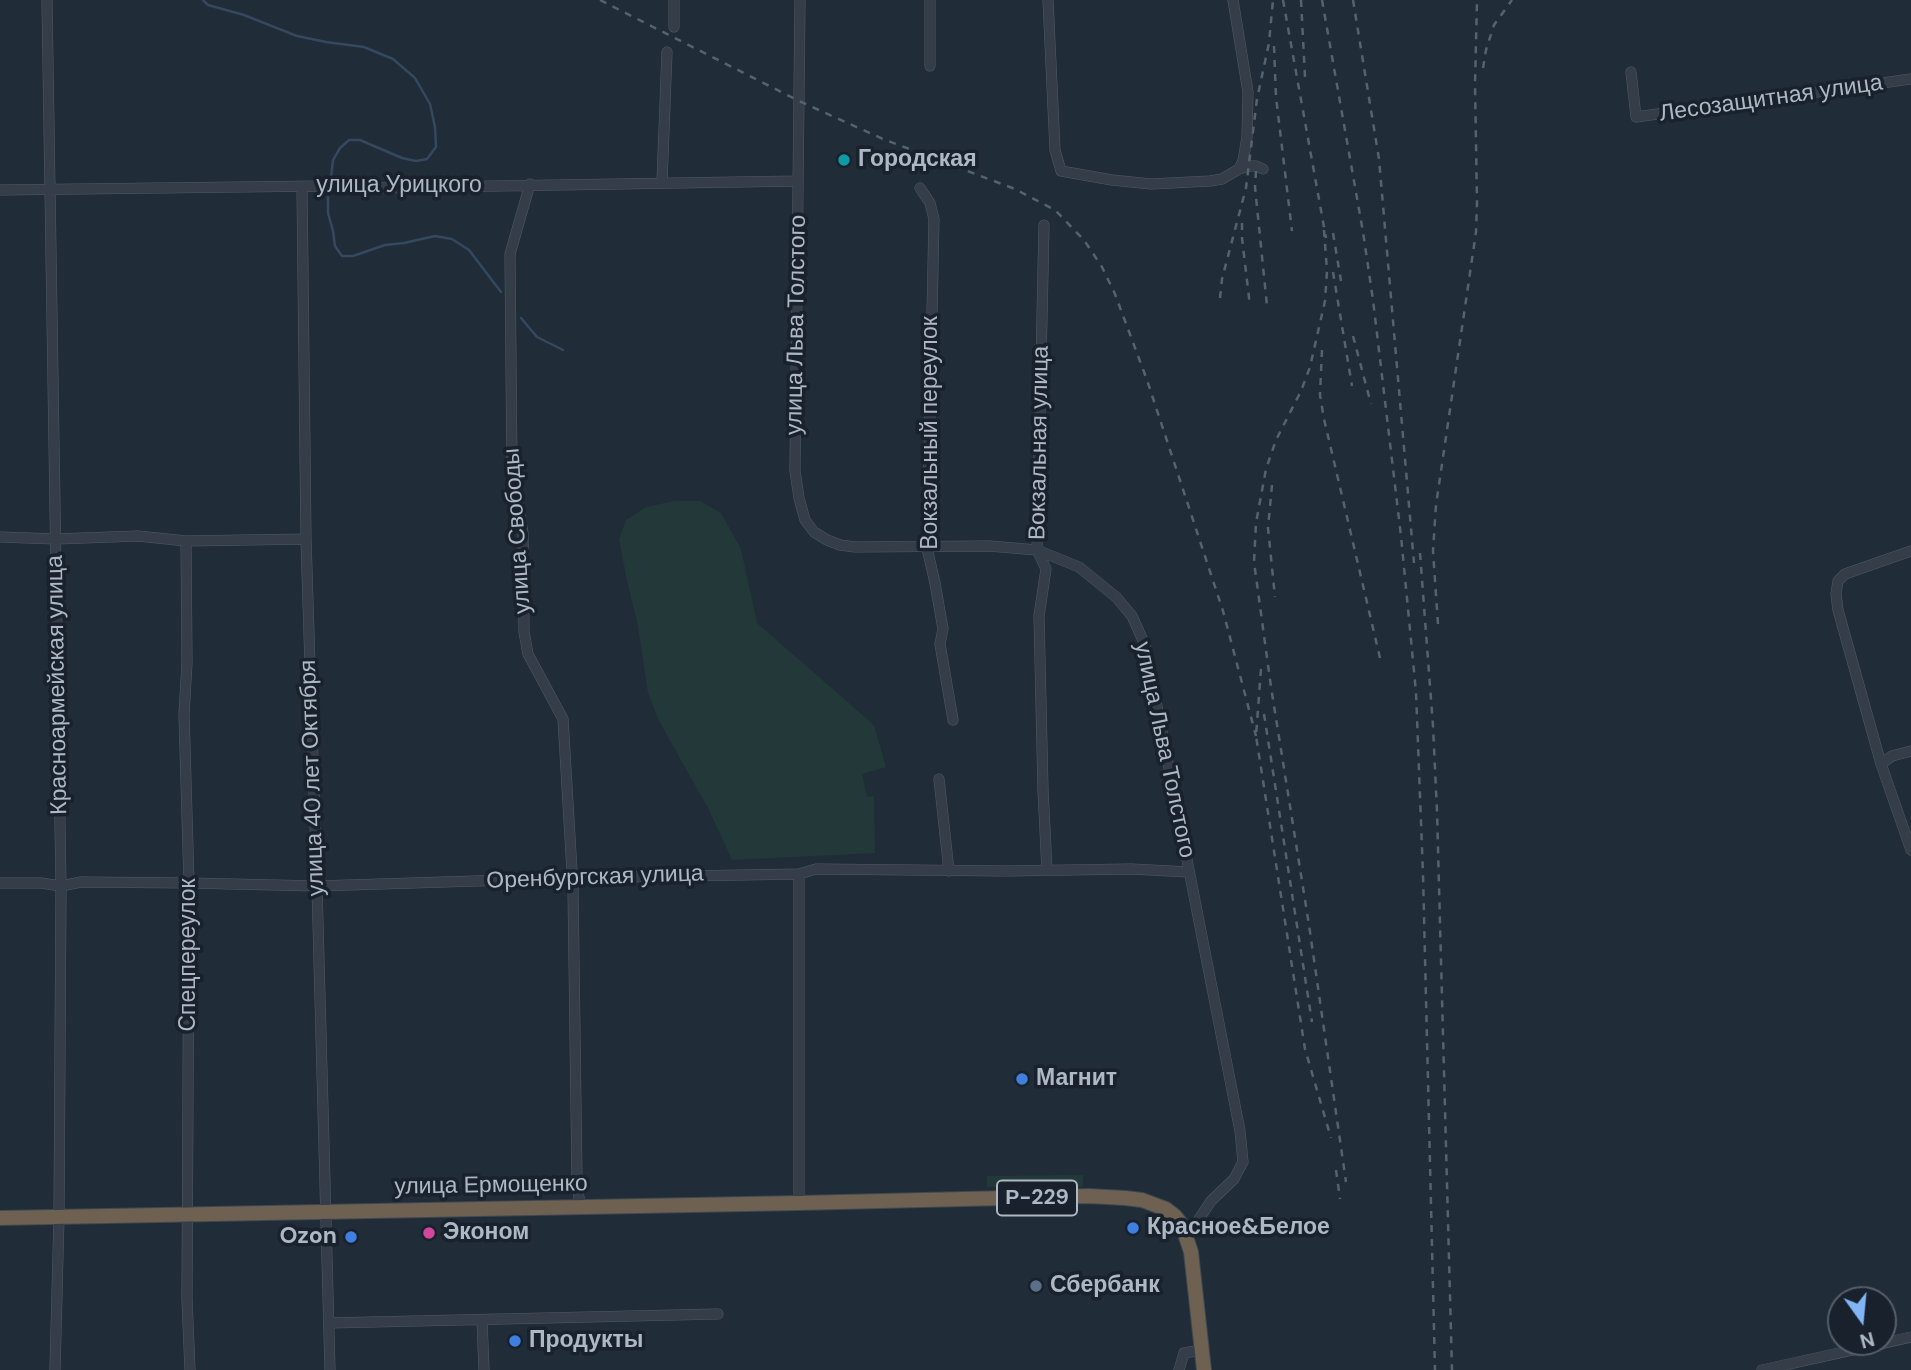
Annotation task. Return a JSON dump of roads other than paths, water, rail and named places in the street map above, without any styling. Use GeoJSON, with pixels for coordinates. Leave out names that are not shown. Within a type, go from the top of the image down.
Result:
{"type":"FeatureCollection","features":[{"type":"Feature","properties":{"kind":"highway","name":"улица Ермощенко"},"geometry":{"type":"LineString","coordinates":[[0,1218],[1089,1196],[1125,1198],[1155,1204],[1175,1216],[1188,1237]]}},
{"type":"Feature","properties":{"kind":"highway"},"geometry":{"type":"LineString","coordinates":[[1188,1237],[1204,1370]]}},
{"type":"Feature","properties":{"kind":"street","name":"Красноармейская улица"},"geometry":{"type":"LineString","coordinates":[[47,0],[61,886],[59,1217],[55,1370]]}},
{"type":"Feature","properties":{"kind":"street"},"geometry":{"type":"LineString","coordinates":[[674,0],[674,27]]}},
{"type":"Feature","properties":{"kind":"street","name":"улица Льва Толстого"},"geometry":{"type":"LineString","coordinates":[[800,0],[795,471],[805,520],[814,532],[840,545],[855,547],[989,546],[1037,550],[1079,567],[1116,597],[1132,616],[1145,645],[1240,1131],[1243,1162],[1234,1179],[1212,1201],[1188,1237]]}},
{"type":"Feature","properties":{"kind":"street"},"geometry":{"type":"LineString","coordinates":[[930,0],[930,66]]}},
{"type":"Feature","properties":{"kind":"street"},"geometry":{"type":"LineString","coordinates":[[1048,0],[1055,150],[1062,171],[1151,184],[1210,181],[1222,179],[1239,169],[1256,166],[1263,169]]}},
{"type":"Feature","properties":{"kind":"street"},"geometry":{"type":"LineString","coordinates":[[1233,0],[1248,92],[1247,137],[1244,161],[1239,169]]}},
{"type":"Feature","properties":{"kind":"street"},"geometry":{"type":"LineString","coordinates":[[662,182],[667,52]]}},
{"type":"Feature","properties":{"kind":"street","name":"Лесозащитная улица"},"geometry":{"type":"LineString","coordinates":[[1631,72],[1636,117],[1911,79]]}},
{"type":"Feature","properties":{"kind":"street","name":"улица Урицкого"},"geometry":{"type":"LineString","coordinates":[[0,190],[377,188],[798,181]]}},
{"type":"Feature","properties":{"kind":"street","name":"улица Свободы"},"geometry":{"type":"LineString","coordinates":[[530,184],[510,254],[512,469],[523,533],[524,632],[528,654],[564,719],[573,888],[579,1208]]}},
{"type":"Feature","properties":{"kind":"street","name":"улица 40 лет Октября"},"geometry":{"type":"LineString","coordinates":[[302,187],[306,539],[330,1370]]}},
{"type":"Feature","properties":{"kind":"street","name":"Вокзальный переулок"},"geometry":{"type":"LineString","coordinates":[[920,188],[930,202],[934,219],[927,548],[943,629],[940,644],[953,720]]}},
{"type":"Feature","properties":{"kind":"street","name":"Вокзальная улица"},"geometry":{"type":"LineString","coordinates":[[1044,225],[1037,550],[1046,569],[1039,616],[1043,790],[1048,870]]}},
{"type":"Feature","properties":{"kind":"street"},"geometry":{"type":"LineString","coordinates":[[0,537],[56,539],[138,536],[186,541],[306,539]]}},
{"type":"Feature","properties":{"kind":"street","name":"Спецпереулок"},"geometry":{"type":"LineString","coordinates":[[186,541],[187,663],[184,714],[189,883],[187,1299],[190,1370]]}},
{"type":"Feature","properties":{"kind":"street"},"geometry":{"type":"LineString","coordinates":[[1911,551],[1845,573],[1838,581],[1836,594],[1838,611],[1881,764],[1911,850]]}},
{"type":"Feature","properties":{"kind":"street"},"geometry":{"type":"LineString","coordinates":[[1881,764],[1892,756],[1911,751]]}},
{"type":"Feature","properties":{"kind":"street"},"geometry":{"type":"LineString","coordinates":[[939,779],[949,871]]}},
{"type":"Feature","properties":{"kind":"street","name":"Оренбургская улица"},"geometry":{"type":"LineString","coordinates":[[0,883],[61,886],[81,882],[317,886],[799,874],[816,869],[1131,869],[1189,872]]}},
{"type":"Feature","properties":{"kind":"street"},"geometry":{"type":"LineString","coordinates":[[799,874],[799,1203]]}},
{"type":"Feature","properties":{"kind":"street"},"geometry":{"type":"LineString","coordinates":[[328,1323],[718,1314]]}},
{"type":"Feature","properties":{"kind":"street"},"geometry":{"type":"LineString","coordinates":[[482,1320],[484,1370]]}},
{"type":"Feature","properties":{"kind":"street"},"geometry":{"type":"LineString","coordinates":[[1762,1370],[1911,1337]]}},
{"type":"Feature","properties":{"kind":"street"},"geometry":{"type":"LineString","coordinates":[[1179,1370],[1184,1353],[1201,1350]]}},
{"type":"Feature","properties":{"kind":"waterway"},"geometry":{"type":"LineString","coordinates":[[203,0],[208,5],[244,15],[297,36],[364,47],[393,59],[415,78],[430,104],[435,127],[436,147],[427,159],[416,161],[402,158],[360,140],[349,140],[333,160],[331,178]]}},
{"type":"Feature","properties":{"kind":"waterway"},"geometry":{"type":"LineString","coordinates":[[328,197],[328,213],[335,246],[342,256],[353,256],[385,245],[435,236],[452,239],[469,250],[501,292]]}},
{"type":"Feature","properties":{"kind":"waterway"},"geometry":{"type":"LineString","coordinates":[[521,318],[537,337],[563,350]]}},
{"type":"Feature","properties":{"kind":"railway"},"geometry":{"type":"LineString","coordinates":[[600,0],[799,101],[883,139],[1015,189],[1055,210],[1084,240],[1102,267],[1115,294],[1147,380],[1223,611],[1256,736]]}},
{"type":"Feature","properties":{"kind":"railway"},"geometry":{"type":"LineString","coordinates":[[1220,298],[1222,279],[1246,188],[1257,99],[1269,43],[1273,0]]}},
{"type":"Feature","properties":{"kind":"railway"},"geometry":{"type":"LineString","coordinates":[[1283,0],[1326,238]]}},
{"type":"Feature","properties":{"kind":"railway"},"geometry":{"type":"LineString","coordinates":[[1301,0],[1305,77]]}},
{"type":"Feature","properties":{"kind":"railway"},"geometry":{"type":"LineString","coordinates":[[1322,0],[1373,300],[1416,692],[1435,1370]]}},
{"type":"Feature","properties":{"kind":"railway"},"geometry":{"type":"LineString","coordinates":[[1353,0],[1379,159],[1414,563]]}},
{"type":"Feature","properties":{"kind":"railway"},"geometry":{"type":"LineString","coordinates":[[1438,624],[1433,551],[1436,505],[1476,232],[1477,0]]}},
{"type":"Feature","properties":{"kind":"railway"},"geometry":{"type":"LineString","coordinates":[[1483,68],[1494,25],[1512,0]]}},
{"type":"Feature","properties":{"kind":"railway"},"geometry":{"type":"LineString","coordinates":[[1274,46],[1276,97],[1292,231]]}},
{"type":"Feature","properties":{"kind":"railway"},"geometry":{"type":"LineString","coordinates":[[1256,171],[1255,187],[1267,306]]}},
{"type":"Feature","properties":{"kind":"railway"},"geometry":{"type":"LineString","coordinates":[[1242,223],[1250,306]]}},
{"type":"Feature","properties":{"kind":"railway"},"geometry":{"type":"LineString","coordinates":[[1324,230],[1327,271],[1325,301],[1310,367],[1276,440],[1266,469],[1256,523],[1254,562],[1346,1182]]}},
{"type":"Feature","properties":{"kind":"railway"},"geometry":{"type":"LineString","coordinates":[[1333,233],[1341,281]]}},
{"type":"Feature","properties":{"kind":"railway"},"geometry":{"type":"LineString","coordinates":[[1333,272],[1352,386]]}},
{"type":"Feature","properties":{"kind":"railway"},"geometry":{"type":"LineString","coordinates":[[1353,336],[1371,404]]}},
{"type":"Feature","properties":{"kind":"railway"},"geometry":{"type":"LineString","coordinates":[[1322,350],[1320,395],[1324,419],[1380,658]]}},
{"type":"Feature","properties":{"kind":"railway"},"geometry":{"type":"LineString","coordinates":[[1272,485],[1268,528],[1275,597]]}},
{"type":"Feature","properties":{"kind":"railway"},"geometry":{"type":"LineString","coordinates":[[1420,553],[1437,811],[1452,1370]]}},
{"type":"Feature","properties":{"kind":"railway"},"geometry":{"type":"LineString","coordinates":[[1261,669],[1256,736],[1305,1049],[1331,1138]]}},
{"type":"Feature","properties":{"kind":"railway"},"geometry":{"type":"LineString","coordinates":[[1264,714],[1312,1022]]}},
{"type":"Feature","properties":{"kind":"railway"},"geometry":{"type":"LineString","coordinates":[[1336,1170],[1340,1199]]}},
{"type":"Feature","properties":{"kind":"place","name":"Городская"},"geometry":{"type":"Point","coordinates":[844,160]}},
{"type":"Feature","properties":{"kind":"place","name":"Магнит"},"geometry":{"type":"Point","coordinates":[1022,1079]}},
{"type":"Feature","properties":{"kind":"place","name":"Красное&Белое"},"geometry":{"type":"Point","coordinates":[1133,1228]}},
{"type":"Feature","properties":{"kind":"place","name":"Эконом"},"geometry":{"type":"Point","coordinates":[429,1233]}},
{"type":"Feature","properties":{"kind":"place","name":"Ozon"},"geometry":{"type":"Point","coordinates":[351,1237]}},
{"type":"Feature","properties":{"kind":"place","name":"Сбербанк"},"geometry":{"type":"Point","coordinates":[1036,1286]}},
{"type":"Feature","properties":{"kind":"place","name":"Продукты"},"geometry":{"type":"Point","coordinates":[515,1341]}}]}
